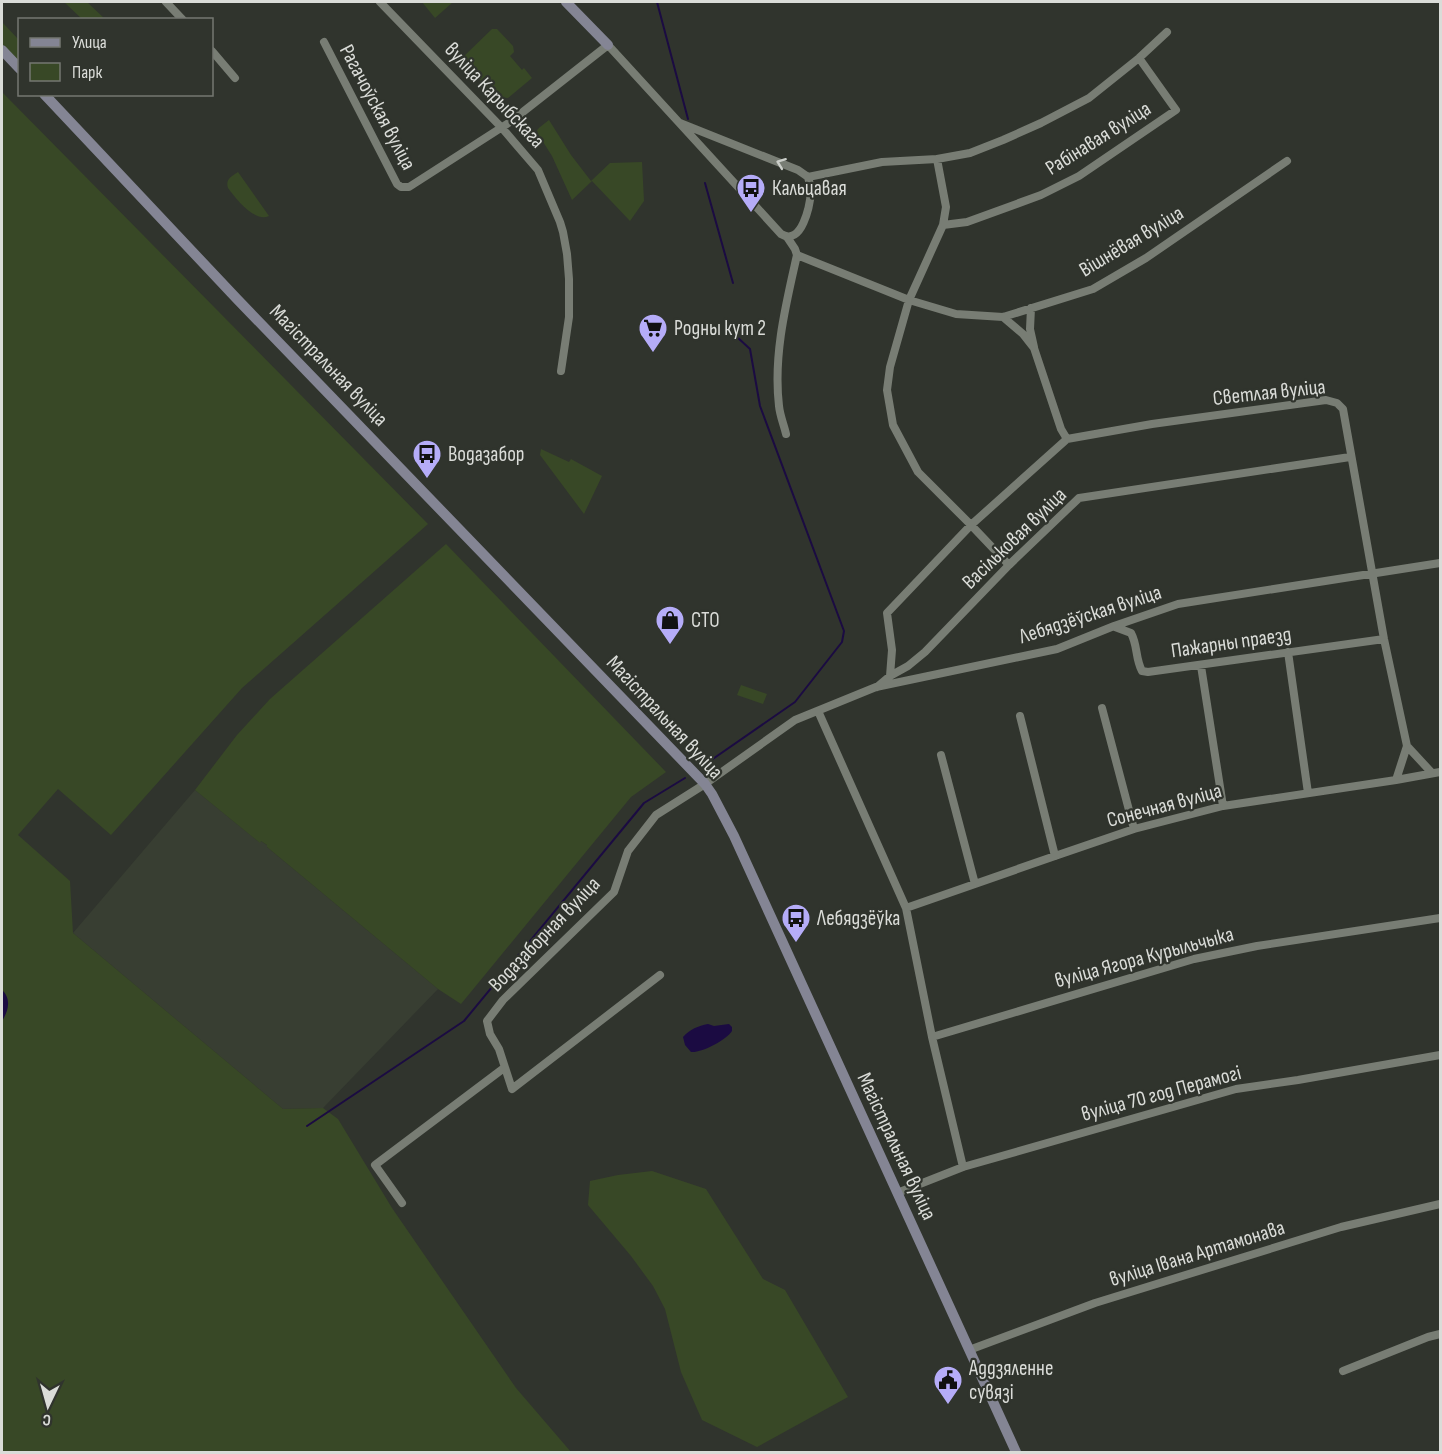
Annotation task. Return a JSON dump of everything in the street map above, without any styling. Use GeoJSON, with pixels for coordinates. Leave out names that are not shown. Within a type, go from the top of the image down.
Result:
{"type":"FeatureCollection","features":[{"type":"Feature","properties":{"kind":"main road"},"geometry":{"type":"LineString","coordinates":[[566,2],[608,45]]}},
{"type":"Feature","properties":{"kind":"main road"},"geometry":{"type":"LineString","coordinates":[[2,50],[18,67]]}},
{"type":"Feature","properties":{"kind":"main road","name":"Магістральная вуліца"},"geometry":{"type":"LineString","coordinates":[[46,96],[705,784],[734,836],[1016,1452]]}},
{"type":"Feature","properties":{"kind":"street"},"geometry":{"type":"LineString","coordinates":[[166,2],[181,18]]}},
{"type":"Feature","properties":{"kind":"street","name":"вуліца Карыбскага"},"geometry":{"type":"LineString","coordinates":[[380,2],[502,128],[538,170],[564,232],[567,254],[569,307],[561,371]]}},
{"type":"Feature","properties":{"kind":"street"},"geometry":{"type":"LineString","coordinates":[[808,177],[882,162],[937,159],[970,153],[1041,123],[1089,98],[1167,32]]}},
{"type":"Feature","properties":{"kind":"street","name":"Рагачоўская вуліца"},"geometry":{"type":"LineString","coordinates":[[324,42],[396,184],[401,187],[409,187],[502,128],[608,45]]}},
{"type":"Feature","properties":{"kind":"street"},"geometry":{"type":"LineString","coordinates":[[608,45],[795,249],[797,255],[782,326],[777,381],[779,408],[786,434]]}},
{"type":"Feature","properties":{"kind":"street"},"geometry":{"type":"LineString","coordinates":[[213,52],[235,78]]}},
{"type":"Feature","properties":{"kind":"street","name":"Рабінавая вуліца"},"geometry":{"type":"LineString","coordinates":[[943,225],[967,222],[1041,195],[1079,176],[1176,110],[1138,58]]}},
{"type":"Feature","properties":{"kind":"street"},"geometry":{"type":"LineString","coordinates":[[680,123],[798,170],[808,177],[811,195],[801,230],[794,236],[786,237]]}},
{"type":"Feature","properties":{"kind":"street"},"geometry":{"type":"LineString","coordinates":[[937,159],[946,207],[943,225],[909,300],[890,367],[887,390],[893,425],[918,472],[1009,565]]}},
{"type":"Feature","properties":{"kind":"street","name":"Вішнёвая вуліца"},"geometry":{"type":"LineString","coordinates":[[797,255],[909,300],[956,314],[1004,317],[1093,289],[1146,258],[1287,161]]}},
{"type":"Feature","properties":{"kind":"street"},"geometry":{"type":"LineString","coordinates":[[890,676],[892,650],[887,612],[972,525],[1067,439],[1061,429],[1034,348],[1030,329],[1031,308]]}},
{"type":"Feature","properties":{"kind":"street"},"geometry":{"type":"LineString","coordinates":[[1004,317],[1023,334],[1034,348]]}},
{"type":"Feature","properties":{"kind":"street","name":"Светлая вуліца"},"geometry":{"type":"LineString","coordinates":[[1067,439],[1152,424],[1326,400],[1337,403],[1342,409],[1371,573],[1407,746]]}},
{"type":"Feature","properties":{"kind":"street","name":"Васільковая вуліца"},"geometry":{"type":"LineString","coordinates":[[876,687],[926,652],[1009,565],[1079,498],[1350,457]]}},
{"type":"Feature","properties":{"kind":"street","name":"Лебядзёўская вуліца"},"geometry":{"type":"LineString","coordinates":[[705,784],[795,720],[876,687],[1057,649],[1178,604],[1440,563]]}},
{"type":"Feature","properties":{"kind":"street","name":"Пажарны праезд"},"geometry":{"type":"LineString","coordinates":[[1114,626],[1131,633],[1142,671],[1148,672],[1384,639]]}},
{"type":"Feature","properties":{"kind":"street"},"geometry":{"type":"LineString","coordinates":[[1288,652],[1308,793]]}},
{"type":"Feature","properties":{"kind":"street"},"geometry":{"type":"LineString","coordinates":[[908,666],[914,679]]}},
{"type":"Feature","properties":{"kind":"street"},"geometry":{"type":"LineString","coordinates":[[1201,666],[1223,806]]}},
{"type":"Feature","properties":{"kind":"street"},"geometry":{"type":"LineString","coordinates":[[1102,708],[1134,830]]}},
{"type":"Feature","properties":{"kind":"street"},"geometry":{"type":"LineString","coordinates":[[818,711],[906,909],[932,1037],[963,1167]]}},
{"type":"Feature","properties":{"kind":"street"},"geometry":{"type":"LineString","coordinates":[[1020,716],[1056,856]]}},
{"type":"Feature","properties":{"kind":"street"},"geometry":{"type":"LineString","coordinates":[[1396,780],[1407,746],[1436,773]]}},
{"type":"Feature","properties":{"kind":"street"},"geometry":{"type":"LineString","coordinates":[[941,755],[975,884]]}},
{"type":"Feature","properties":{"kind":"street","name":"Сонечная вуліца"},"geometry":{"type":"LineString","coordinates":[[906,909],[1134,830],[1223,806],[1436,773]]}},
{"type":"Feature","properties":{"kind":"street","name":"Водазаборная вуліца"},"geometry":{"type":"LineString","coordinates":[[660,975],[512,1089],[487,1021],[503,1000],[614,892],[628,851],[656,815],[705,784]]}},
{"type":"Feature","properties":{"kind":"street","name":"вуліца Ягора Курыльчыка"},"geometry":{"type":"LineString","coordinates":[[932,1037],[1194,958],[1440,918]]}},
{"type":"Feature","properties":{"kind":"street","name":"вуліца 70 год Перамогі"},"geometry":{"type":"LineString","coordinates":[[897,1192],[963,1167],[1236,1089],[1440,1055]]}},
{"type":"Feature","properties":{"kind":"street"},"geometry":{"type":"LineString","coordinates":[[402,1203],[375,1165],[504,1068]]}},
{"type":"Feature","properties":{"kind":"street","name":"вуліца Івана Артамонава"},"geometry":{"type":"LineString","coordinates":[[969,1350],[1095,1303],[1341,1227],[1440,1204]]}},
{"type":"Feature","properties":{"kind":"street"},"geometry":{"type":"LineString","coordinates":[[1343,1371],[1440,1334]]}},
{"type":"Feature","properties":{"kind":"shaded area"},"geometry":{"type":"Polygon","coordinates":[[[195,790],[259,842],[268,846],[438,989],[323,1108],[283,1109],[73,933],[195,790]]]}},
{"type":"Feature","properties":{"kind":"shaded area"},"geometry":{"type":"Polygon","coordinates":[[[2,990],[7,997],[8,1006],[2,1021],[2,990]]]}},
{"type":"Feature","properties":{"kind":"shaded area"},"geometry":{"type":"Polygon","coordinates":[[[708,1024],[714,1026],[729,1024],[732,1031],[713,1045],[691,1052],[685,1045],[683,1037],[694,1028],[708,1024]]]}},
{"type":"Feature","properties":{"kind":"green space"},"geometry":{"type":"Polygon","coordinates":[[[64,2],[87,2],[104,18],[81,18],[64,2]]]}},
{"type":"Feature","properties":{"kind":"green space"},"geometry":{"type":"Polygon","coordinates":[[[422,2],[453,2],[435,18],[422,2]]]}},
{"type":"Feature","properties":{"kind":"green space"},"geometry":{"type":"Polygon","coordinates":[[[2,22],[18,39],[18,63],[2,46],[2,22]]]}},
{"type":"Feature","properties":{"kind":"green space"},"geometry":{"type":"Polygon","coordinates":[[[492,29],[497,29],[513,46],[514,52],[510,56],[532,78],[508,98],[497,97],[460,60],[492,29]]]}},
{"type":"Feature","properties":{"kind":"green space"},"geometry":{"type":"Polygon","coordinates":[[[2,92],[428,524],[242,688],[111,835],[58,789],[18,835],[70,881],[73,933],[283,1109],[323,1108],[338,1119],[392,1208],[516,1388],[571,1452],[2,1452],[2,92]]]}},
{"type":"Feature","properties":{"kind":"green space"},"geometry":{"type":"Polygon","coordinates":[[[549,120],[591,181],[610,163],[642,162],[644,201],[630,221],[592,181],[572,200],[552,156],[538,134],[537,130],[549,120]]]}},
{"type":"Feature","properties":{"kind":"green space"},"geometry":{"type":"Polygon","coordinates":[[[238,172],[269,216],[258,216],[252,213],[228,188],[228,180],[238,172]]]}},
{"type":"Feature","properties":{"kind":"green space"},"geometry":{"type":"Polygon","coordinates":[[[541,449],[569,462],[571,459],[602,476],[584,514],[540,455],[541,449]]]}},
{"type":"Feature","properties":{"kind":"green space"},"geometry":{"type":"Polygon","coordinates":[[[446,544],[666,772],[631,797],[461,1004],[438,989],[267,845],[261,841],[260,843],[195,790],[237,735],[270,699],[446,544]]]}},
{"type":"Feature","properties":{"kind":"green space"},"geometry":{"type":"Polygon","coordinates":[[[741,685],[767,694],[763,704],[737,695],[741,685]]]}},
{"type":"Feature","properties":{"kind":"green space"},"geometry":{"type":"Polygon","coordinates":[[[652,1171],[706,1189],[763,1279],[785,1290],[848,1397],[757,1447],[702,1420],[681,1372],[665,1309],[653,1286],[588,1205],[590,1181],[652,1171]]]}},
{"type":"Feature","properties":{"kind":"waterway"},"geometry":{"type":"LineString","coordinates":[[657,2],[688,119]]}},
{"type":"Feature","properties":{"kind":"waterway"},"geometry":{"type":"LineString","coordinates":[[705,183],[733,283]]}},
{"type":"Feature","properties":{"kind":"waterway"},"geometry":{"type":"LineString","coordinates":[[707,763],[795,702],[842,642],[844,631],[760,406],[750,349],[737,337]]}},
{"type":"Feature","properties":{"kind":"waterway"},"geometry":{"type":"LineString","coordinates":[[307,1126],[464,1021],[644,803],[685,778]]}},
{"type":"Feature","properties":{"kind":"place","name":"Кальцавая"},"geometry":{"type":"Point","coordinates":[751,214]}},
{"type":"Feature","properties":{"kind":"place","name":"Родны кут 2"},"geometry":{"type":"Point","coordinates":[653,354]}},
{"type":"Feature","properties":{"kind":"place","name":"Водазабор"},"geometry":{"type":"Point","coordinates":[427,480]}},
{"type":"Feature","properties":{"kind":"place","name":"СТО"},"geometry":{"type":"Point","coordinates":[670,646]}},
{"type":"Feature","properties":{"kind":"place","name":"Лебядзёўка"},"geometry":{"type":"Point","coordinates":[796,944]}},
{"type":"Feature","properties":{"kind":"place","name":"Аддзяленне сувязі"},"geometry":{"type":"Point","coordinates":[948,1406]}}]}
